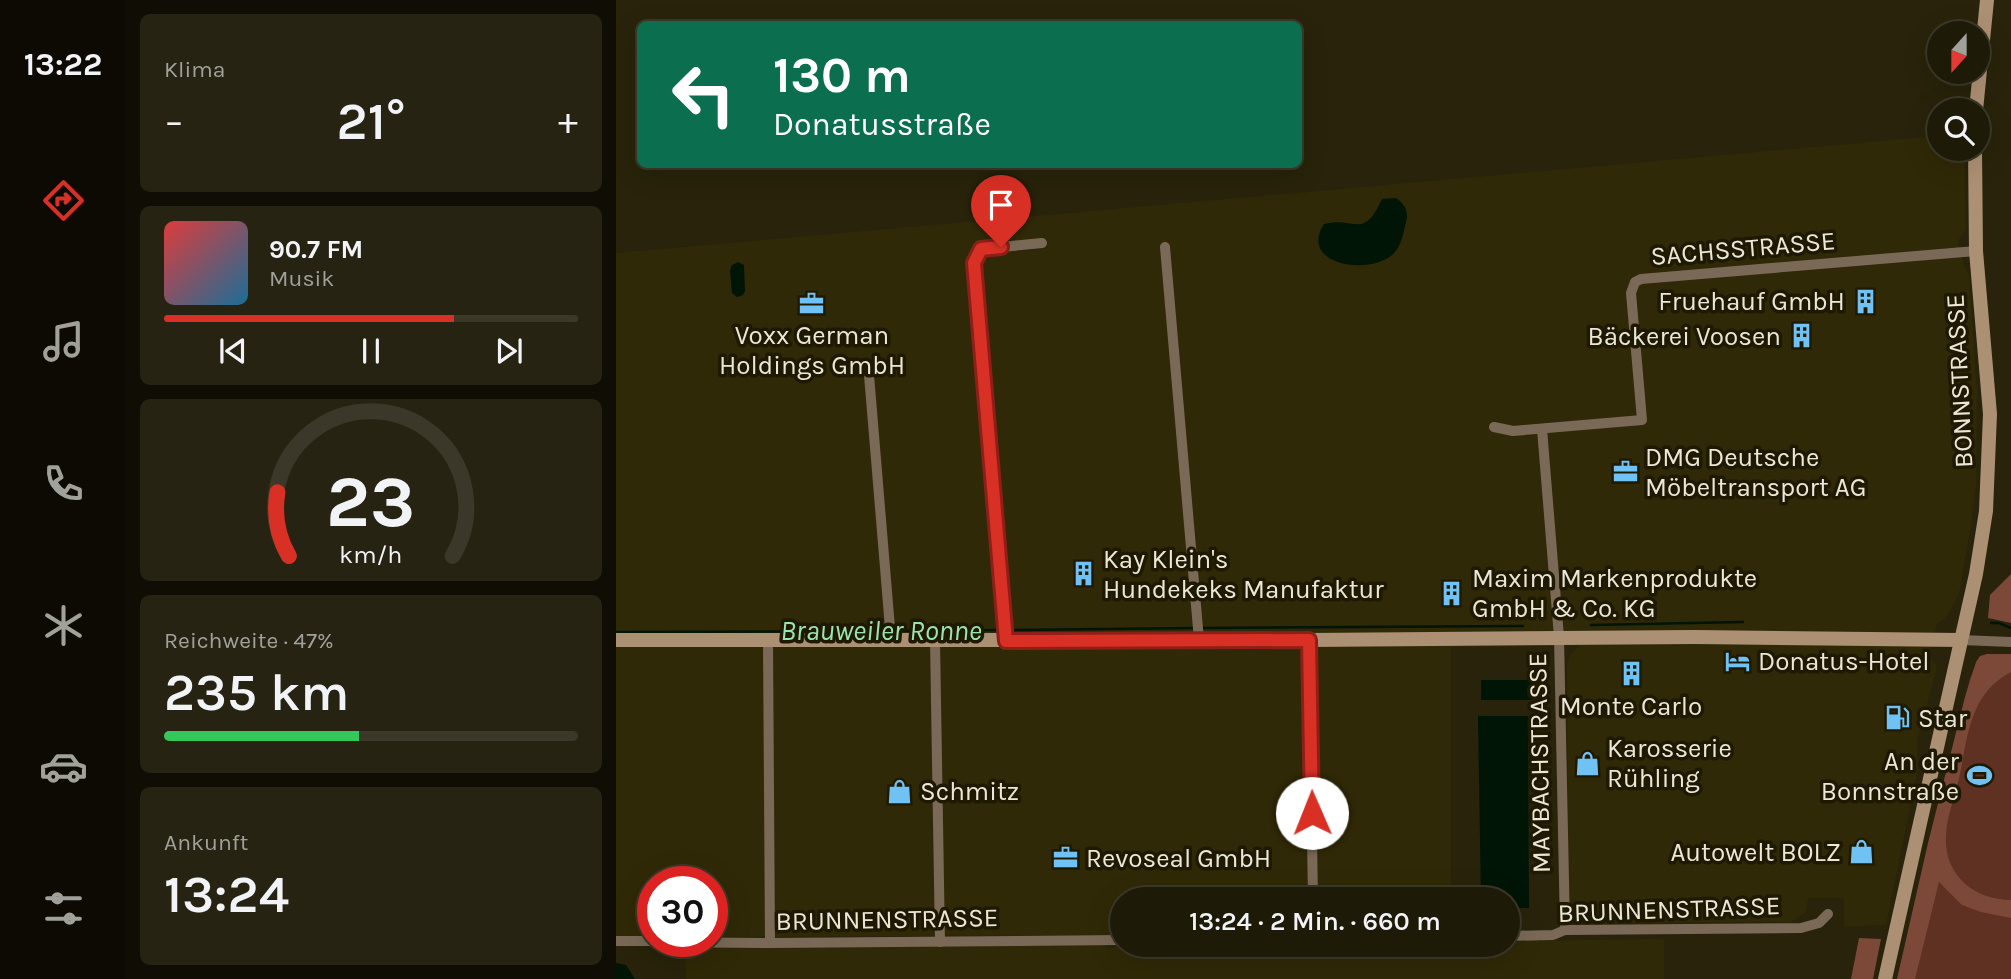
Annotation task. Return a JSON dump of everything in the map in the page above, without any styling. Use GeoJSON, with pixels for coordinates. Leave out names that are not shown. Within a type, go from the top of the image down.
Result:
{"type":"FeatureCollection","features":[{"type":"Feature","properties":{"kind":"street"},"geometry":{"type":"LineString","coordinates":[[1977,98],[1987,0]]}},
{"type":"Feature","properties":{"kind":"street","name":"BONNSTRASSE"},"geometry":{"type":"LineString","coordinates":[[1885,979],[1985,521],[1990,414],[1976,251],[1975,161]]}},
{"type":"Feature","properties":{"kind":"street"},"geometry":{"type":"LineString","coordinates":[[1006,638],[974,263],[981,249],[1042,243]]}},
{"type":"Feature","properties":{"kind":"street"},"geometry":{"type":"LineString","coordinates":[[1166,247],[1199,637]]}},
{"type":"Feature","properties":{"kind":"street","name":"SACHSSTRASSE"},"geometry":{"type":"LineString","coordinates":[[1494,427],[1513,431],[1642,420],[1631,293],[1636,282],[1641,279],[1976,251]]}},
{"type":"Feature","properties":{"kind":"street"},"geometry":{"type":"LineString","coordinates":[[869,375],[891,638]]}},
{"type":"Feature","properties":{"kind":"street","name":"MAYBACHSTRASSE"},"geometry":{"type":"LineString","coordinates":[[1542,429],[1559,637],[1565,930]]}},
{"type":"Feature","properties":{"kind":"street"},"geometry":{"type":"LineString","coordinates":[[616,640],[1845,637],[2011,642]]}},
{"type":"Feature","properties":{"kind":"street"},"geometry":{"type":"LineString","coordinates":[[768,640],[770,943]]}},
{"type":"Feature","properties":{"kind":"street"},"geometry":{"type":"LineString","coordinates":[[935,640],[940,942]]}},
{"type":"Feature","properties":{"kind":"street"},"geometry":{"type":"LineString","coordinates":[[1309,640],[1313,887]]}},
{"type":"Feature","properties":{"kind":"street","name":"BRUNNENSTRASSE"},"geometry":{"type":"LineString","coordinates":[[1520,936],[1553,935],[1565,930],[1801,928],[1819,923],[1828,914]]}},
{"type":"Feature","properties":{"kind":"street","name":"BRUNNENSTRASSE"},"geometry":{"type":"LineString","coordinates":[[728,943],[1110,940]]}},
{"type":"Feature","properties":{"kind":"street","name":"BRUNNENSTRASSE"},"geometry":{"type":"LineString","coordinates":[[616,941],[637,942]]}},
{"type":"Feature","properties":{"kind":"shaded area"},"geometry":{"type":"Polygon","coordinates":[[[1927,137],[1927,161],[1964,161],[1966,229],[1958,241],[1969,275],[1977,393],[1976,485],[1959,594],[1945,619],[1937,624],[1928,656],[1936,665],[1936,671],[1918,738],[1916,778],[1886,925],[1844,927],[1844,898],[1808,898],[1805,913],[1791,922],[1586,923],[1576,920],[1568,905],[1567,664],[1571,653],[1580,646],[1451,647],[1451,887],[1110,887],[1110,935],[728,937],[728,866],[637,866],[637,937],[616,937],[616,253],[1927,137]]]}},
{"type":"Feature","properties":{"kind":"shaded area"},"geometry":{"type":"Polygon","coordinates":[[[1396,198],[1406,210],[1406,221],[1399,246],[1385,260],[1371,264],[1342,263],[1329,258],[1321,250],[1318,238],[1324,224],[1363,223],[1369,220],[1382,199],[1396,198]]]}},
{"type":"Feature","properties":{"kind":"shaded area"},"geometry":{"type":"Polygon","coordinates":[[[738,262],[744,265],[745,291],[737,297],[732,293],[730,270],[732,265],[738,262]]]}},
{"type":"Feature","properties":{"kind":"shaded area"},"geometry":{"type":"Polygon","coordinates":[[[2011,574],[2011,623],[1988,618],[1990,595],[2011,574]]]}},
{"type":"Feature","properties":{"kind":"shaded area","name":"An der Bonnstraße"},"geometry":{"type":"Polygon","coordinates":[[[1988,654],[2011,654],[2011,979],[1897,979],[1970,678],[1980,657],[1988,654]]]}},
{"type":"Feature","properties":{"kind":"shaded area"},"geometry":{"type":"Polygon","coordinates":[[[2011,654],[2011,672],[1997,681],[1978,704],[1968,732],[1947,822],[1947,851],[1950,863],[1964,883],[1985,896],[2011,900],[2011,918],[1962,905],[1939,882],[1915,979],[1897,979],[1965,697],[1976,662],[1980,656],[2011,654]]]}},
{"type":"Feature","properties":{"kind":"shaded area"},"geometry":{"type":"Polygon","coordinates":[[[1481,680],[1533,680],[1533,700],[1481,700],[1481,680]]]}},
{"type":"Feature","properties":{"kind":"shaded area"},"geometry":{"type":"Polygon","coordinates":[[[1478,716],[1528,716],[1529,908],[1520,908],[1520,887],[1481,887],[1478,716]]]}},
{"type":"Feature","properties":{"kind":"shaded area"},"geometry":{"type":"Polygon","coordinates":[[[1859,938],[1881,939],[1873,979],[1851,979],[1859,938]]]}},
{"type":"Feature","properties":{"kind":"shaded area"},"geometry":{"type":"Polygon","coordinates":[[[1664,939],[1664,979],[686,979],[685,957],[728,957],[728,944],[969,944],[969,947],[975,947],[975,944],[1105,943],[1105,947],[1110,948],[1110,957],[1520,957],[1520,941],[1664,939]]]}},
{"type":"Feature","properties":{"kind":"shaded area"},"geometry":{"type":"Polygon","coordinates":[[[616,963],[626,965],[635,979],[616,979],[616,963]]]}},
{"type":"Feature","properties":{"kind":"waterway","name":"Brauweiler Ronne"},"geometry":{"type":"LineString","coordinates":[[1591,625],[1743,622]]}},
{"type":"Feature","properties":{"kind":"waterway"},"geometry":{"type":"LineString","coordinates":[[1991,623],[2011,628]]}},
{"type":"Feature","properties":{"kind":"waterway","name":"Brauweiler Ronne"},"geometry":{"type":"LineString","coordinates":[[1201,628],[1523,626]]}},
{"type":"Feature","properties":{"kind":"waterway","name":"Brauweiler Ronne"},"geometry":{"type":"LineString","coordinates":[[1008,630],[1194,628]]}},
{"type":"Feature","properties":{"kind":"waterway","name":"Brauweiler Ronne"},"geometry":{"type":"LineString","coordinates":[[893,631],[1002,630]]}},
{"type":"Feature","properties":{"kind":"waterway","name":"Brauweiler Ronne"},"geometry":{"type":"LineString","coordinates":[[616,632],[886,631]]}},
{"type":"Feature","properties":{"kind":"place","name":"Fruehauf GmbH"},"geometry":{"type":"Point","coordinates":[1865,301]}},
{"type":"Feature","properties":{"kind":"place","name":"Voxx German Holdings GmbH"},"geometry":{"type":"Point","coordinates":[812,303]}},
{"type":"Feature","properties":{"kind":"place","name":"Bäckerei Voosen"},"geometry":{"type":"Point","coordinates":[1801,336]}},
{"type":"Feature","properties":{"kind":"place","name":"DMG Deutsche Möbeltransport AG"},"geometry":{"type":"Point","coordinates":[1625,472]}},
{"type":"Feature","properties":{"kind":"place","name":"Kay Klein's Hundekeks Manufaktur"},"geometry":{"type":"Point","coordinates":[1083,574]}},
{"type":"Feature","properties":{"kind":"place","name":"Maxim Markenprodukte GmbH & Co. KG"},"geometry":{"type":"Point","coordinates":[1452,593]}},
{"type":"Feature","properties":{"kind":"place","name":"Donatus-Hotel"},"geometry":{"type":"Point","coordinates":[1738,661]}},
{"type":"Feature","properties":{"kind":"place","name":"Monte Carlo"},"geometry":{"type":"Point","coordinates":[1631,674]}},
{"type":"Feature","properties":{"kind":"place","name":"Star"},"geometry":{"type":"Point","coordinates":[1898,718]}},
{"type":"Feature","properties":{"kind":"place","name":"Karosserie Rühling"},"geometry":{"type":"Point","coordinates":[1587,763]}},
{"type":"Feature","properties":{"kind":"place","name":"An der Bonnstraße"},"geometry":{"type":"Point","coordinates":[1979,776]}},
{"type":"Feature","properties":{"kind":"place","name":"Schmitz"},"geometry":{"type":"Point","coordinates":[900,791]}},
{"type":"Feature","properties":{"kind":"place","name":"Autowelt BOLZ"},"geometry":{"type":"Point","coordinates":[1861,852]}},
{"type":"Feature","properties":{"kind":"place","name":"Revoseal GmbH"},"geometry":{"type":"Point","coordinates":[1066,858]}},
{"type":"Feature","properties":{"kind":"route"},"geometry":{"type":"LineString","coordinates":[[1001,247],[981,249],[974,263],[1006,641],[1309,640],[1312,813]]}}]}
